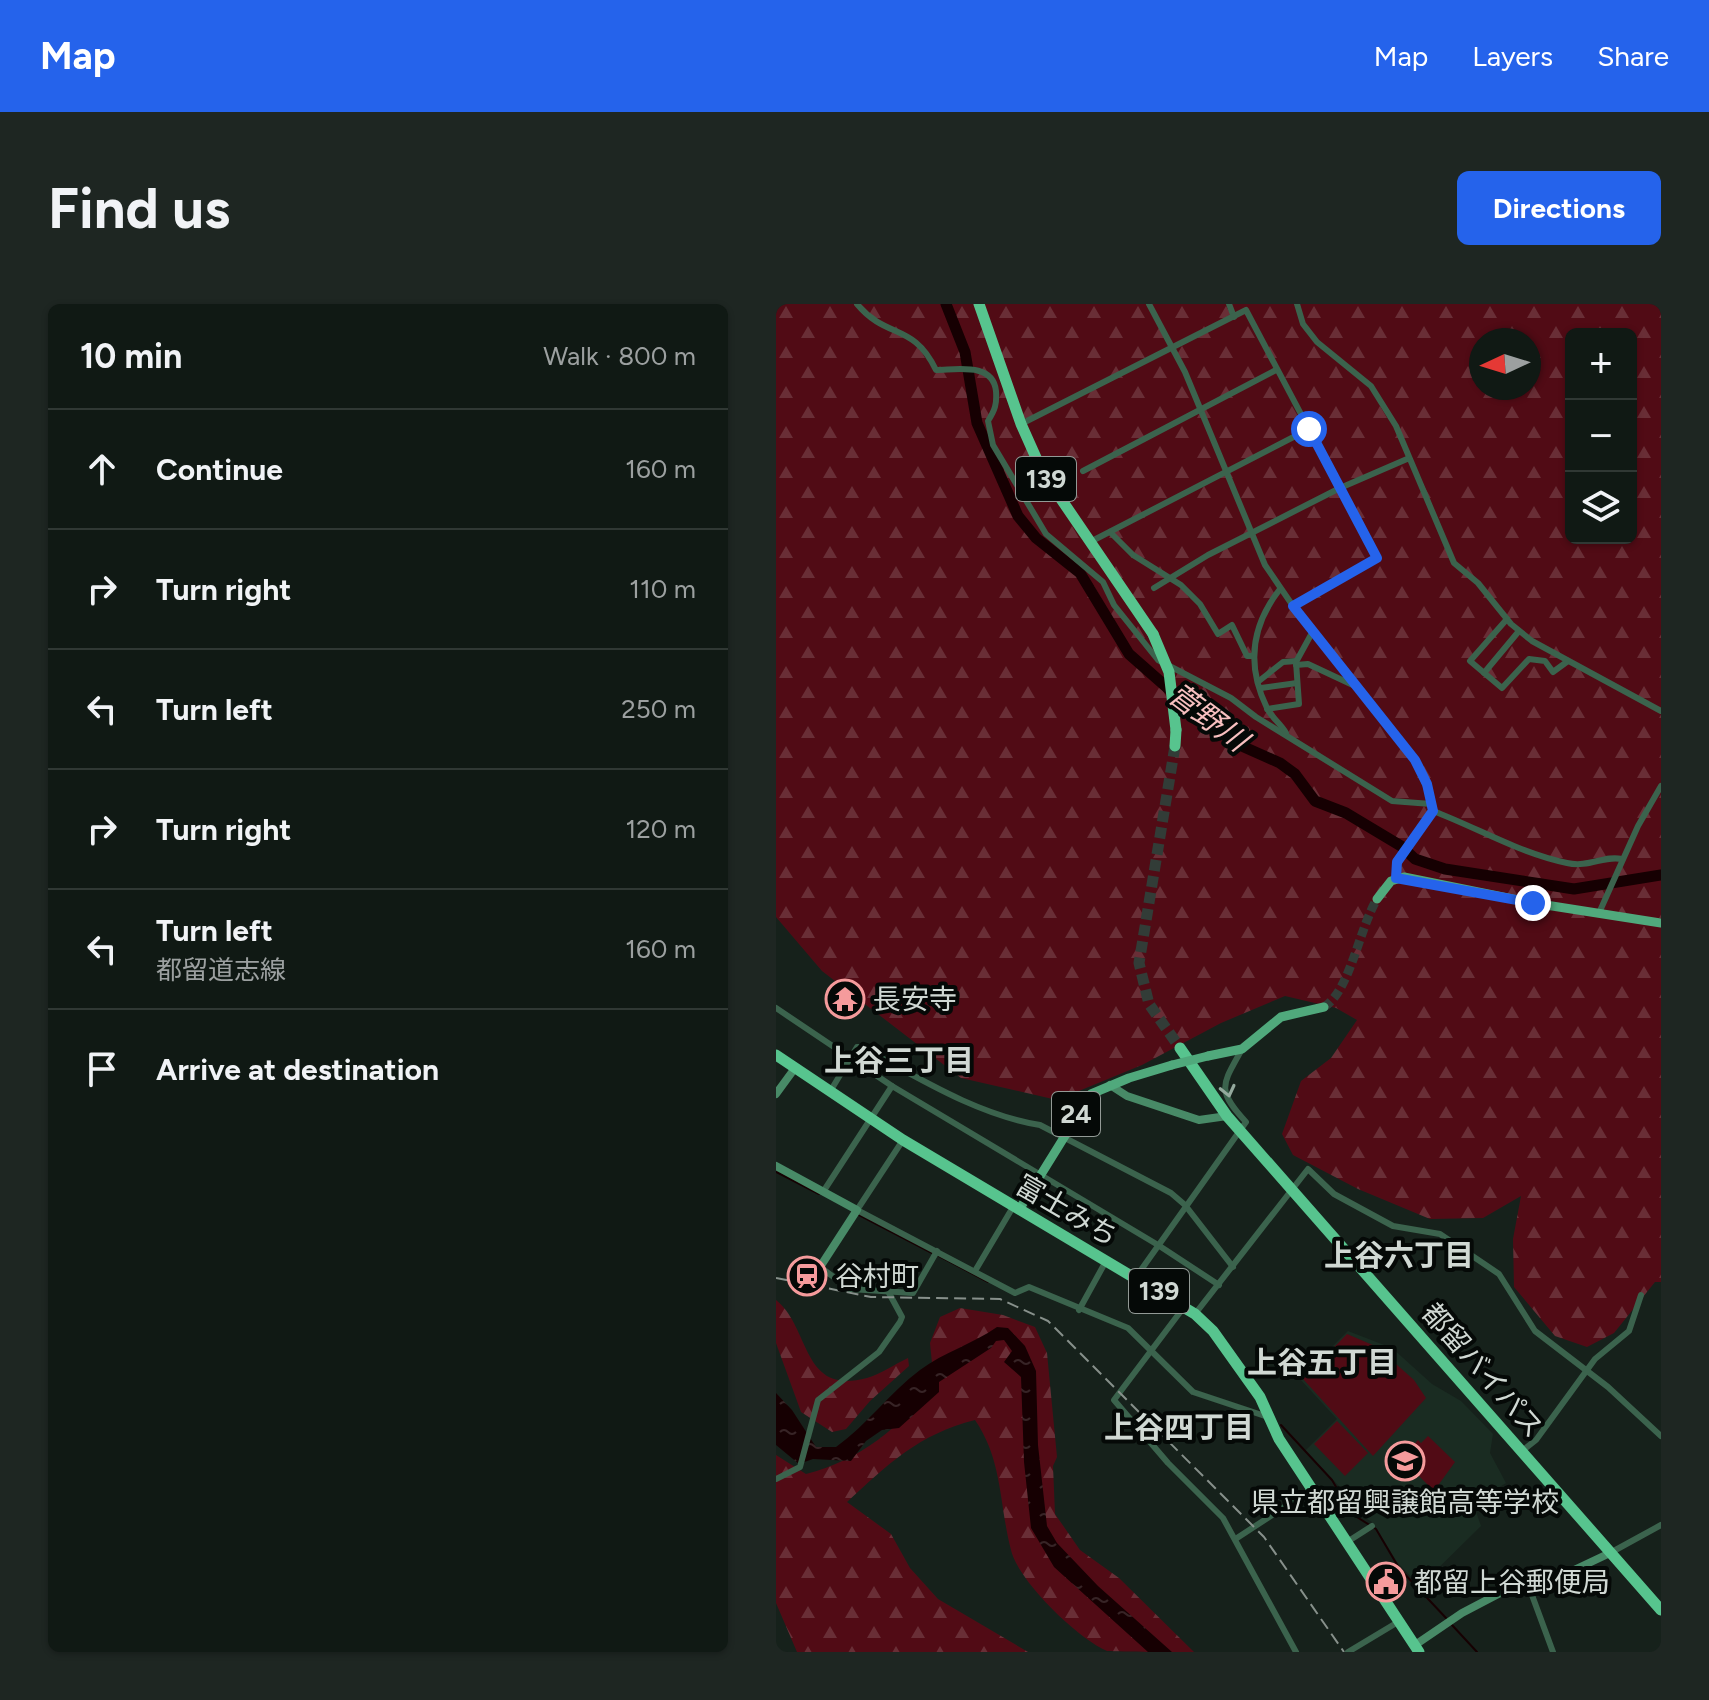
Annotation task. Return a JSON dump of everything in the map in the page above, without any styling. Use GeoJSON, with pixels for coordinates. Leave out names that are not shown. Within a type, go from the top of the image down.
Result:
{"type":"FeatureCollection","features":[{"type":"Feature","properties":{"kind":"highway","name":"139"},"geometry":{"type":"LineString","coordinates":[[979,304],[1021,424],[1051,488],[1153,634],[1169,672],[1175,746]]}},
{"type":"Feature","properties":{"kind":"highway","name":"都留バイパス"},"geometry":{"type":"LineString","coordinates":[[1180,1048],[1227,1116],[1660,1607]]}},
{"type":"Feature","properties":{"kind":"highway","name":"富士みち"},"geometry":{"type":"LineString","coordinates":[[776,1055],[903,1140],[1195,1314],[1239,1366],[1312,1489],[1417,1648]]}},
{"type":"Feature","properties":{"kind":"main road"},"geometry":{"type":"LineString","coordinates":[[1377,899],[1396,878],[1661,923]]}},
{"type":"Feature","properties":{"kind":"main road","name":"24"},"geometry":{"type":"LineString","coordinates":[[1016,1209],[1087,1098],[1110,1085],[1172,1065],[1242,1049],[1281,1017],[1324,1007]]}},
{"type":"Feature","properties":{"kind":"street"},"geometry":{"type":"LineString","coordinates":[[857,304],[888,329],[916,338],[936,370],[980,370],[990,376],[995,386],[997,408],[988,421],[993,445],[1046,534],[1103,582],[1114,605],[1158,660],[1220,691],[1392,801],[1431,804],[1494,840],[1570,864],[1593,865],[1614,857],[1621,862]]}},
{"type":"Feature","properties":{"kind":"street"},"geometry":{"type":"LineString","coordinates":[[1149,304],[1173,347],[1253,535],[1280,589],[1415,760],[1431,804]]}},
{"type":"Feature","properties":{"kind":"street"},"geometry":{"type":"LineString","coordinates":[[1229,304],[1234,317]]}},
{"type":"Feature","properties":{"kind":"street"},"geometry":{"type":"LineString","coordinates":[[1297,304],[1303,324],[1317,342],[1371,386],[1404,439],[1407,459],[1454,563],[1478,583],[1519,631],[1661,711]]}},
{"type":"Feature","properties":{"kind":"street"},"geometry":{"type":"LineString","coordinates":[[1021,424],[1243,310],[1248,312],[1377,558],[1293,606]]}},
{"type":"Feature","properties":{"kind":"street"},"geometry":{"type":"LineString","coordinates":[[1083,471],[1276,370]]}},
{"type":"Feature","properties":{"kind":"street"},"geometry":{"type":"LineString","coordinates":[[1090,542],[1309,429]]}},
{"type":"Feature","properties":{"kind":"street"},"geometry":{"type":"LineString","coordinates":[[1154,588],[1168,577],[1340,488],[1407,459]]}},
{"type":"Feature","properties":{"kind":"street"},"geometry":{"type":"LineString","coordinates":[[1110,532],[1133,555],[1168,577],[1200,604],[1218,634],[1232,625],[1247,656],[1252,656]]}},
{"type":"Feature","properties":{"kind":"street"},"geometry":{"type":"LineString","coordinates":[[1280,589],[1256,629],[1252,656],[1267,709],[1286,733]]}},
{"type":"Feature","properties":{"kind":"street"},"geometry":{"type":"LineString","coordinates":[[1507,619],[1498,633],[1470,661],[1502,688],[1529,659],[1545,661],[1553,672],[1568,661]]}},
{"type":"Feature","properties":{"kind":"street"},"geometry":{"type":"LineString","coordinates":[[1267,709],[1299,704],[1296,663],[1313,631]]}},
{"type":"Feature","properties":{"kind":"street"},"geometry":{"type":"LineString","coordinates":[[1484,673],[1519,631]]}},
{"type":"Feature","properties":{"kind":"street"},"geometry":{"type":"LineString","coordinates":[[1498,633],[1508,644]]}},
{"type":"Feature","properties":{"kind":"street"},"geometry":{"type":"LineString","coordinates":[[1260,685],[1283,662],[1308,664],[1357,686]]}},
{"type":"Feature","properties":{"kind":"street"},"geometry":{"type":"LineString","coordinates":[[1260,685],[1297,683]]}},
{"type":"Feature","properties":{"kind":"street"},"geometry":{"type":"LineString","coordinates":[[1599,913],[1621,862],[1661,786]]}},
{"type":"Feature","properties":{"kind":"street"},"geometry":{"type":"LineString","coordinates":[[1396,878],[1397,862],[1431,804]]}},
{"type":"Feature","properties":{"kind":"street"},"geometry":{"type":"LineString","coordinates":[[776,1008],[892,1086],[1158,1245],[1219,1285]]}},
{"type":"Feature","properties":{"kind":"street"},"geometry":{"type":"LineString","coordinates":[[830,1091],[861,1047],[992,1113],[1023,1124],[1040,1125],[1150,1180],[1185,1205],[1233,1267]]}},
{"type":"Feature","properties":{"kind":"street"},"geometry":{"type":"LineString","coordinates":[[1136,1277],[1246,1122],[1228,1101],[1224,1080],[1242,1049]]}},
{"type":"Feature","properties":{"kind":"street"},"geometry":{"type":"LineString","coordinates":[[776,1094],[795,1068]]}},
{"type":"Feature","properties":{"kind":"street"},"geometry":{"type":"LineString","coordinates":[[1110,1085],[1127,1096],[1199,1120],[1227,1116]]}},
{"type":"Feature","properties":{"kind":"street"},"geometry":{"type":"LineString","coordinates":[[823,1192],[892,1086]]}},
{"type":"Feature","properties":{"kind":"street"},"geometry":{"type":"LineString","coordinates":[[903,1140],[820,1267],[850,1289],[913,1293],[937,1251]]}},
{"type":"Feature","properties":{"kind":"street"},"geometry":{"type":"LineString","coordinates":[[776,1166],[1015,1293],[1029,1287],[1128,1328],[1193,1392],[1268,1417]]}},
{"type":"Feature","properties":{"kind":"street"},"geometry":{"type":"LineString","coordinates":[[1195,1314],[1308,1169],[1334,1194],[1393,1226],[1440,1234],[1499,1274],[1535,1331],[1586,1370],[1661,1436]]}},
{"type":"Feature","properties":{"kind":"street"},"geometry":{"type":"LineString","coordinates":[[975,1271],[1016,1209]]}},
{"type":"Feature","properties":{"kind":"street"},"geometry":{"type":"LineString","coordinates":[[1079,1310],[1107,1260]]}},
{"type":"Feature","properties":{"kind":"street"},"geometry":{"type":"LineString","coordinates":[[776,1479],[801,1464],[818,1400],[879,1352],[900,1322],[902,1317],[889,1293]]}},
{"type":"Feature","properties":{"kind":"street"},"geometry":{"type":"LineString","coordinates":[[1522,1451],[1536,1440],[1586,1370],[1629,1331],[1641,1295]]}},
{"type":"Feature","properties":{"kind":"street"},"geometry":{"type":"LineString","coordinates":[[1184,1307],[1114,1400],[1168,1463],[1223,1518],[1237,1538],[1266,1601],[1296,1652]]}},
{"type":"Feature","properties":{"kind":"street"},"geometry":{"type":"LineString","coordinates":[[1237,1538],[1312,1489]]}},
{"type":"Feature","properties":{"kind":"street"},"geometry":{"type":"LineString","coordinates":[[1417,1648],[1504,1591],[1529,1587],[1610,1553],[1661,1525]]}},
{"type":"Feature","properties":{"kind":"street"},"geometry":{"type":"LineString","coordinates":[[1347,1542],[1372,1526]]}},
{"type":"Feature","properties":{"kind":"street"},"geometry":{"type":"LineString","coordinates":[[1529,1587],[1553,1652]]}},
{"type":"Feature","properties":{"kind":"street"},"geometry":{"type":"LineString","coordinates":[[1348,1652],[1398,1622]]}},
{"type":"Feature","properties":{"kind":"shaded area","name":"県立都留興譲館高等学校"},"geometry":{"type":"Polygon","coordinates":[[[1348,1331],[1392,1348],[1432,1384],[1461,1401],[1493,1434],[1490,1453],[1506,1483],[1473,1503],[1481,1526],[1420,1586],[1397,1562],[1372,1522],[1354,1511],[1339,1486],[1305,1451],[1337,1419],[1300,1379],[1348,1331]]]}},
{"type":"Feature","properties":{"kind":"green space"},"geometry":{"type":"Polygon","coordinates":[[[776,304],[1661,304],[1661,1282],[1655,1282],[1614,1333],[1587,1347],[1555,1336],[1514,1287],[1513,1239],[1521,1196],[1483,1218],[1430,1219],[1358,1189],[1293,1155],[1282,1134],[1301,1081],[1331,1058],[1357,1020],[1336,1008],[1285,996],[1221,1023],[1142,1065],[1057,1100],[961,1078],[822,971],[776,917],[776,304]]]}},
{"type":"Feature","properties":{"kind":"green space"},"geometry":{"type":"Polygon","coordinates":[[[776,1300],[787,1312],[818,1369],[830,1377],[846,1381],[867,1378],[908,1358],[909,1366],[870,1401],[846,1429],[832,1432],[801,1412],[776,1343],[776,1300]]]}},
{"type":"Feature","properties":{"kind":"green space"},"geometry":{"type":"Polygon","coordinates":[[[960,1308],[1003,1315],[1035,1327],[1047,1353],[1057,1457],[1053,1466],[1055,1514],[1080,1550],[1119,1578],[1194,1652],[1107,1651],[1081,1635],[1051,1608],[1016,1563],[1007,1533],[996,1467],[975,1420],[937,1433],[905,1452],[847,1502],[891,1534],[910,1568],[938,1599],[1028,1652],[797,1652],[776,1603],[776,1455],[806,1474],[844,1460],[878,1440],[907,1414],[934,1383],[930,1343],[940,1317],[960,1308]]]}},
{"type":"Feature","properties":{"kind":"green space"},"geometry":{"type":"Polygon","coordinates":[[[1347,1334],[1389,1352],[1387,1356],[1414,1380],[1426,1398],[1373,1456],[1303,1379],[1347,1334]]]}},
{"type":"Feature","properties":{"kind":"green space"},"geometry":{"type":"Polygon","coordinates":[[[1337,1421],[1368,1453],[1345,1476],[1314,1444],[1337,1421]]]}},
{"type":"Feature","properties":{"kind":"green space"},"geometry":{"type":"Polygon","coordinates":[[[1428,1436],[1455,1462],[1434,1491],[1401,1458],[1418,1440],[1421,1443],[1428,1436]]]}},
{"type":"Feature","properties":{"kind":"water"},"geometry":{"type":"Polygon","coordinates":[[[997,1327],[1008,1328],[1025,1346],[1036,1371],[1038,1445],[1047,1526],[1057,1543],[1098,1586],[1172,1652],[1148,1652],[1054,1567],[1031,1528],[1024,1462],[1021,1377],[1004,1362],[1012,1351],[1004,1340],[996,1341],[991,1348],[939,1382],[939,1392],[899,1428],[882,1430],[866,1441],[851,1461],[813,1459],[799,1464],[776,1445],[776,1393],[792,1410],[816,1447],[836,1447],[920,1370],[997,1327]]]}},
{"type":"Feature","properties":{"kind":"waterway","name":"菅野川"},"geometry":{"type":"LineString","coordinates":[[946,304],[965,352],[977,423],[1018,516],[1036,538],[1080,573],[1129,654],[1204,720],[1244,747],[1280,763],[1295,774],[1315,801],[1346,813],[1401,846],[1415,859],[1445,869],[1574,889],[1661,875]]}},
{"type":"Feature","properties":{"kind":"waterway"},"geometry":{"type":"LineString","coordinates":[[776,1172],[819,1194]]}},
{"type":"Feature","properties":{"kind":"waterway"},"geometry":{"type":"LineString","coordinates":[[859,1215],[932,1253]]}},
{"type":"Feature","properties":{"kind":"waterway"},"geometry":{"type":"LineString","coordinates":[[939,1256],[988,1282]]}},
{"type":"Feature","properties":{"kind":"waterway"},"geometry":{"type":"LineString","coordinates":[[1281,1425],[1332,1480],[1352,1514],[1376,1529],[1399,1568],[1446,1618]]}},
{"type":"Feature","properties":{"kind":"waterway"},"geometry":{"type":"LineString","coordinates":[[1452,1625],[1477,1652]]}},
{"type":"Feature","properties":{"kind":"tunnel"},"geometry":{"type":"LineString","coordinates":[[1175,746],[1139,963],[1149,1004],[1180,1048]]}},
{"type":"Feature","properties":{"kind":"tunnel"},"geometry":{"type":"LineString","coordinates":[[1324,1007],[1341,988],[1377,899]]}},
{"type":"Feature","properties":{"kind":"railway"},"geometry":{"type":"LineString","coordinates":[[776,1278],[871,1297],[1000,1299],[1048,1321],[1264,1537],[1344,1652]]}},
{"type":"Feature","properties":{"kind":"place","name":"長安寺"},"geometry":{"type":"Point","coordinates":[845,999]}},
{"type":"Feature","properties":{"kind":"place","name":"谷村町"},"geometry":{"type":"Point","coordinates":[807,1276]}},
{"type":"Feature","properties":{"kind":"place","name":"県立都留興譲館高等学校"},"geometry":{"type":"Point","coordinates":[1405,1461]}},
{"type":"Feature","properties":{"kind":"place","name":"都留上谷郵便局"},"geometry":{"type":"Point","coordinates":[1386,1582]}},
{"type":"Feature","properties":{"kind":"district","name":"上谷三丁目"},"geometry":{"type":"Point","coordinates":[899,1060]}},
{"type":"Feature","properties":{"kind":"district","name":"上谷六丁目"},"geometry":{"type":"Point","coordinates":[1399,1255]}},
{"type":"Feature","properties":{"kind":"district","name":"上谷五丁目"},"geometry":{"type":"Point","coordinates":[1322,1362]}},
{"type":"Feature","properties":{"kind":"district","name":"上谷四丁目"},"geometry":{"type":"Point","coordinates":[1179,1427]}},
{"type":"Feature","properties":{"kind":"route"},"geometry":{"type":"LineString","coordinates":[[1309,429],[1377,558],[1293,606],[1415,760],[1427,784],[1433,811],[1397,862],[1396,878],[1404,877],[1533,903]]}}]}
